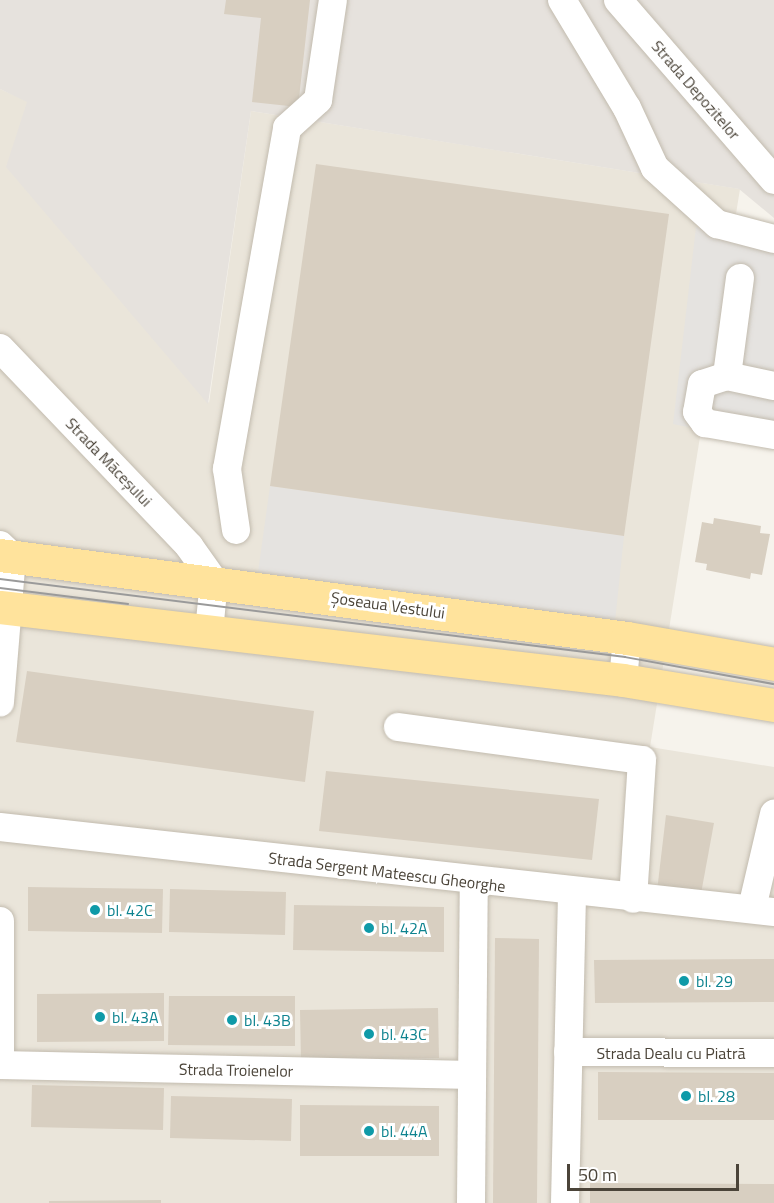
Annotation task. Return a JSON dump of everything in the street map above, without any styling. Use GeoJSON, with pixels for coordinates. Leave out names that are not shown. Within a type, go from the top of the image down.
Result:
{"type":"FeatureCollection","features":[{"type":"Feature","properties":{"kind":"main road","name":"Șoseaua Vestului"},"geometry":{"type":"LineString","coordinates":[[4,552],[627,638],[774,664]]}},
{"type":"Feature","properties":{"kind":"main road"},"geometry":{"type":"LineString","coordinates":[[4,607],[623,680],[774,705]]}},
{"type":"Feature","properties":{"kind":"street"},"geometry":{"type":"LineString","coordinates":[[236,530],[227,469],[287,128],[318,100],[333,0]]}},
{"type":"Feature","properties":{"kind":"street"},"geometry":{"type":"LineString","coordinates":[[562,0],[627,108],[655,168],[717,224],[774,239]]}},
{"type":"Feature","properties":{"kind":"street","name":"Strada Depozitelor"},"geometry":{"type":"LineString","coordinates":[[618,0],[774,180]]}},
{"type":"Feature","properties":{"kind":"street"},"geometry":{"type":"LineString","coordinates":[[727,376],[740,278]]}},
{"type":"Feature","properties":{"kind":"street","name":"Strada Măceșului"},"geometry":{"type":"LineString","coordinates":[[0,348],[189,546],[214,581]]}},
{"type":"Feature","properties":{"kind":"street"},"geometry":{"type":"LineString","coordinates":[[774,386],[727,376],[702,384],[697,412],[705,423],[774,435]]}},
{"type":"Feature","properties":{"kind":"street"},"geometry":{"type":"LineString","coordinates":[[0,703],[4,552]]}},
{"type":"Feature","properties":{"kind":"street"},"geometry":{"type":"LineString","coordinates":[[209,631],[214,581]]}},
{"type":"Feature","properties":{"kind":"street"},"geometry":{"type":"LineString","coordinates":[[623,680],[627,638]]}},
{"type":"Feature","properties":{"kind":"street"},"geometry":{"type":"LineString","coordinates":[[398,727],[642,760],[633,899]]}},
{"type":"Feature","properties":{"kind":"street"},"geometry":{"type":"LineString","coordinates":[[763,910],[774,814]]}},
{"type":"Feature","properties":{"kind":"street","name":"Strada Sergent Mateescu Gheorghe"},"geometry":{"type":"LineString","coordinates":[[0,827],[572,894],[763,910]]}},
{"type":"Feature","properties":{"kind":"street"},"geometry":{"type":"LineString","coordinates":[[471,1203],[474,883]]}},
{"type":"Feature","properties":{"kind":"street"},"geometry":{"type":"LineString","coordinates":[[565,1203],[572,894]]}},
{"type":"Feature","properties":{"kind":"street"},"geometry":{"type":"LineString","coordinates":[[0,921],[0,1064]]}},
{"type":"Feature","properties":{"kind":"street","name":"Strada Dealu cu Piatră"},"geometry":{"type":"LineString","coordinates":[[568,1052],[774,1053]]}},
{"type":"Feature","properties":{"kind":"street","name":"Strada Troienelor"},"geometry":{"type":"LineString","coordinates":[[0,1064],[471,1075]]}},
{"type":"Feature","properties":{"kind":"shaded area"},"geometry":{"type":"Polygon","coordinates":[[[0,0],[774,0],[774,218],[739,189],[251,111],[208,404],[6,167],[27,102],[0,89],[0,0]]]}},
{"type":"Feature","properties":{"kind":"shaded area"},"geometry":{"type":"Polygon","coordinates":[[[0,89],[27,101],[209,403],[251,111],[740,189],[650,747],[774,767],[774,1203],[0,1203],[0,89]]]}},
{"type":"Feature","properties":{"kind":"shaded area"},"geometry":{"type":"Polygon","coordinates":[[[696,227],[774,242],[774,445],[673,424],[696,227]]]}},
{"type":"Feature","properties":{"kind":"shaded area"},"geometry":{"type":"Polygon","coordinates":[[[270,486],[624,536],[615,622],[258,572],[270,486]]]}},
{"type":"Feature","properties":{"kind":"building"},"geometry":{"type":"Polygon","coordinates":[[[226,0],[310,0],[298,107],[252,102],[261,18],[224,14],[226,0]]]}},
{"type":"Feature","properties":{"kind":"building"},"geometry":{"type":"Polygon","coordinates":[[[316,164],[669,214],[624,536],[270,486],[316,164]]]}},
{"type":"Feature","properties":{"kind":"building"},"geometry":{"type":"Polygon","coordinates":[[[714,518],[761,526],[760,533],[770,534],[762,575],[751,573],[750,579],[706,570],[707,564],[695,562],[702,522],[713,524],[714,518]]]}},
{"type":"Feature","properties":{"kind":"building"},"geometry":{"type":"Polygon","coordinates":[[[27,671],[314,711],[305,782],[16,742],[27,671]]]}},
{"type":"Feature","properties":{"kind":"building"},"geometry":{"type":"Polygon","coordinates":[[[326,771],[599,799],[592,860],[319,831],[326,771]]]}},
{"type":"Feature","properties":{"kind":"building"},"geometry":{"type":"Polygon","coordinates":[[[666,815],[714,823],[700,899],[657,891],[666,815]]]}},
{"type":"Feature","properties":{"kind":"building","name":"bl. 42C"},"geometry":{"type":"Polygon","coordinates":[[[28,887],[163,889],[162,933],[28,931],[28,887]]]}},
{"type":"Feature","properties":{"kind":"building"},"geometry":{"type":"Polygon","coordinates":[[[170,889],[286,892],[285,935],[169,932],[170,889]]]}},
{"type":"Feature","properties":{"kind":"building","name":"bl. 42A"},"geometry":{"type":"Polygon","coordinates":[[[294,905],[444,907],[444,952],[293,950],[294,905]]]}},
{"type":"Feature","properties":{"kind":"building"},"geometry":{"type":"Polygon","coordinates":[[[495,938],[539,939],[537,1203],[493,1203],[495,938]]]}},
{"type":"Feature","properties":{"kind":"building","name":"bl. 29"},"geometry":{"type":"Polygon","coordinates":[[[774,959],[774,1002],[595,1003],[594,960],[774,959]]]}},
{"type":"Feature","properties":{"kind":"building","name":"bl. 43A"},"geometry":{"type":"Polygon","coordinates":[[[164,993],[164,1041],[37,1042],[37,994],[164,993]]]}},
{"type":"Feature","properties":{"kind":"building","name":"bl. 43B"},"geometry":{"type":"Polygon","coordinates":[[[169,996],[295,996],[295,1046],[168,1045],[169,996]]]}},
{"type":"Feature","properties":{"kind":"building","name":"bl. 43C"},"geometry":{"type":"Polygon","coordinates":[[[438,1008],[439,1058],[301,1060],[300,1010],[438,1008]]]}},
{"type":"Feature","properties":{"kind":"building","name":"bl. 28"},"geometry":{"type":"Polygon","coordinates":[[[598,1072],[774,1073],[774,1120],[598,1120],[598,1072]]]}},
{"type":"Feature","properties":{"kind":"building"},"geometry":{"type":"Polygon","coordinates":[[[32,1085],[164,1088],[163,1130],[31,1127],[32,1085]]]}},
{"type":"Feature","properties":{"kind":"building"},"geometry":{"type":"Polygon","coordinates":[[[171,1096],[292,1099],[291,1141],[170,1138],[171,1096]]]}},
{"type":"Feature","properties":{"kind":"building","name":"bl. 44A"},"geometry":{"type":"Polygon","coordinates":[[[300,1105],[439,1106],[439,1156],[300,1156],[300,1105]]]}},
{"type":"Feature","properties":{"kind":"building"},"geometry":{"type":"Polygon","coordinates":[[[590,1183],[774,1184],[774,1203],[590,1203],[590,1183]]]}},
{"type":"Feature","properties":{"kind":"building"},"geometry":{"type":"Polygon","coordinates":[[[161,1200],[161,1203],[49,1203],[49,1201],[161,1200]]]}},
{"type":"Feature","properties":{"kind":"tram line"},"geometry":{"type":"LineString","coordinates":[[0,579],[625,657],[774,684]]}},
{"type":"Feature","properties":{"kind":"tram line"},"geometry":{"type":"LineString","coordinates":[[0,588],[128,604]]}},
{"type":"Feature","properties":{"kind":"place","name":"bl. 42C"},"geometry":{"type":"Point","coordinates":[95,910]}},
{"type":"Feature","properties":{"kind":"place","name":"bl. 42A"},"geometry":{"type":"Point","coordinates":[369,928]}},
{"type":"Feature","properties":{"kind":"place","name":"bl. 29"},"geometry":{"type":"Point","coordinates":[684,981]}},
{"type":"Feature","properties":{"kind":"place","name":"bl. 43A"},"geometry":{"type":"Point","coordinates":[100,1017]}},
{"type":"Feature","properties":{"kind":"place","name":"bl. 43B"},"geometry":{"type":"Point","coordinates":[232,1020]}},
{"type":"Feature","properties":{"kind":"place","name":"bl. 43C"},"geometry":{"type":"Point","coordinates":[369,1034]}},
{"type":"Feature","properties":{"kind":"place","name":"bl. 28"},"geometry":{"type":"Point","coordinates":[686,1096]}},
{"type":"Feature","properties":{"kind":"place","name":"bl. 44A"},"geometry":{"type":"Point","coordinates":[369,1131]}}]}
